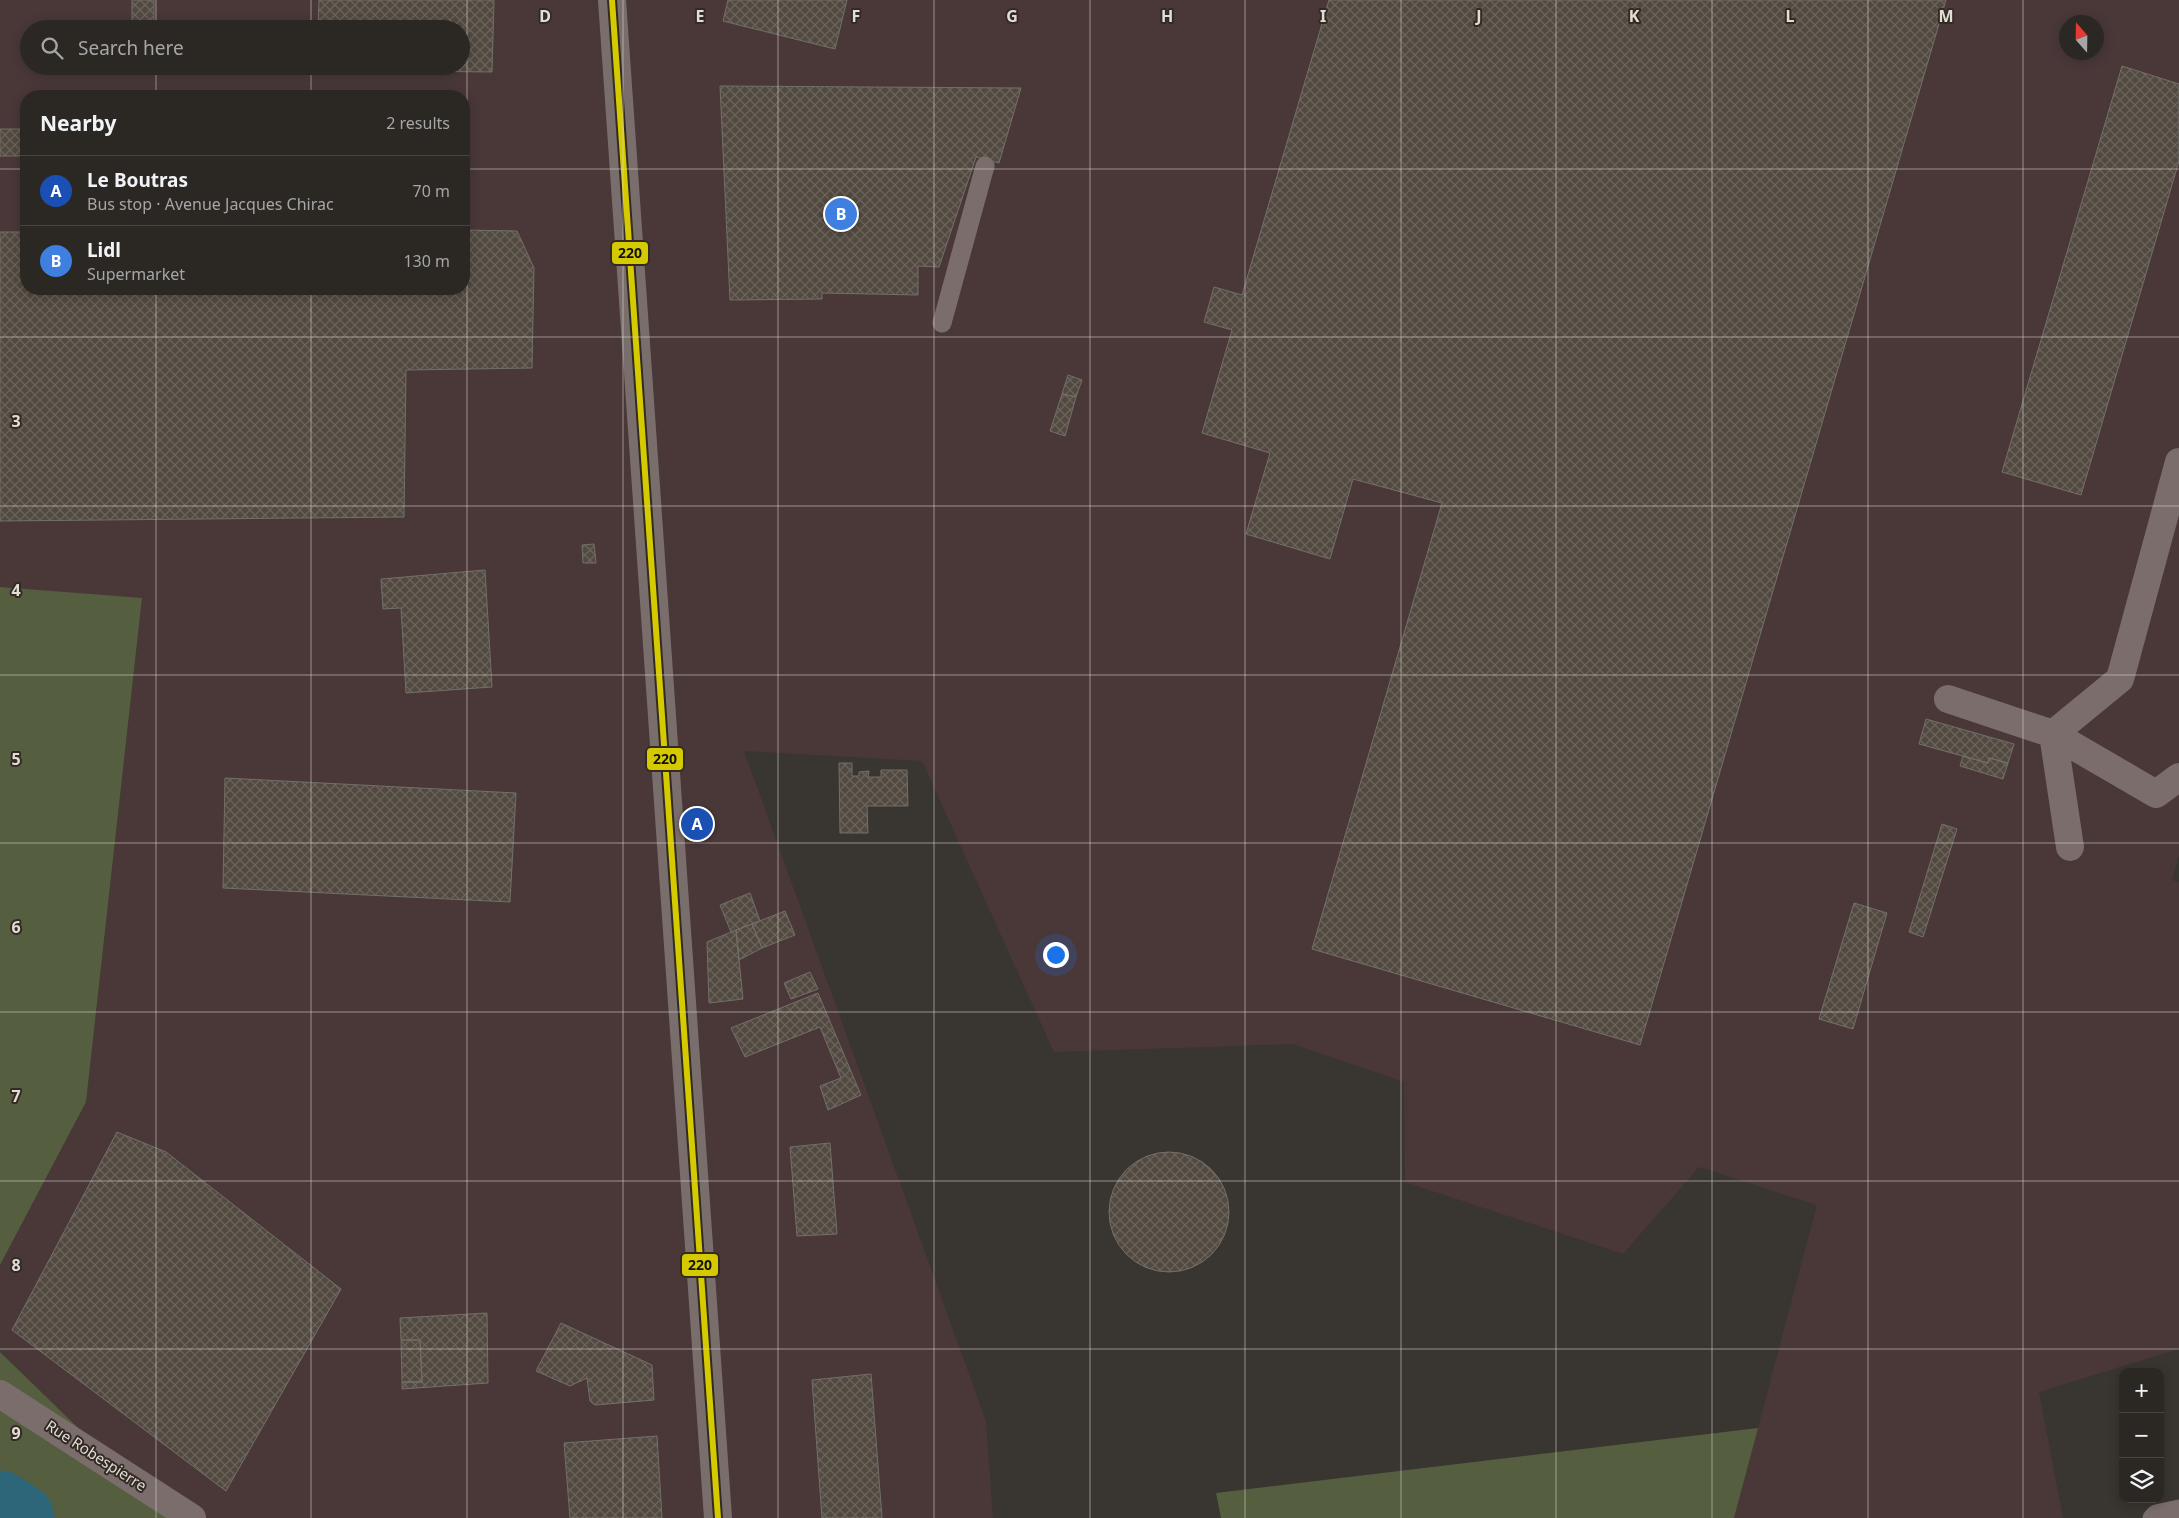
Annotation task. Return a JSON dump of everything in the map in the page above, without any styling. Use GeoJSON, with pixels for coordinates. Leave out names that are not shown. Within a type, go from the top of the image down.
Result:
{"type":"FeatureCollection","features":[{"type":"Feature","properties":{"kind":"main road"},"geometry":{"type":"LineString","coordinates":[[612,0],[718,1518]]}},
{"type":"Feature","properties":{"kind":"street"},"geometry":{"type":"LineString","coordinates":[[2053,734],[2120,679],[2179,462]]}},
{"type":"Feature","properties":{"kind":"street"},"geometry":{"type":"LineString","coordinates":[[1948,698],[2053,734],[2156,794],[2179,778]]}},
{"type":"Feature","properties":{"kind":"street"},"geometry":{"type":"LineString","coordinates":[[2053,734],[2070,848]]}},
{"type":"Feature","properties":{"kind":"street","name":"Rue Robespierre"},"geometry":{"type":"LineString","coordinates":[[0,1394],[192,1518]]}},
{"type":"Feature","properties":{"kind":"lane"},"geometry":{"type":"LineString","coordinates":[[942,323],[985,166]]}},
{"type":"Feature","properties":{"kind":"lane"},"geometry":{"type":"LineString","coordinates":[[2152,1518],[2156,1514],[2179,1509]]}},
{"type":"Feature","properties":{"kind":"shaded area"},"geometry":{"type":"Polygon","coordinates":[[[0,0],[2179,0],[2179,855],[2172,880],[2179,882],[2179,1349],[2039,1392],[2063,1518],[1734,1518],[1817,1205],[1699,1167],[1623,1254],[1405,1182],[1404,1082],[1293,1044],[1054,1052],[922,761],[744,751],[986,1421],[993,1518],[171,1518],[0,1352],[0,1265],[86,1102],[142,599],[0,587],[0,0]]]}},
{"type":"Feature","properties":{"kind":"green space"},"geometry":{"type":"Polygon","coordinates":[[[0,587],[142,598],[86,1102],[0,1265],[0,587]]]}},
{"type":"Feature","properties":{"kind":"green space"},"geometry":{"type":"Polygon","coordinates":[[[0,1352],[171,1518],[0,1518],[0,1352]]]}},
{"type":"Feature","properties":{"kind":"green space"},"geometry":{"type":"Polygon","coordinates":[[[1758,1428],[1734,1518],[1221,1518],[1216,1493],[1758,1428]]]}},
{"type":"Feature","properties":{"kind":"building"},"geometry":{"type":"Polygon","coordinates":[[[132,0],[154,0],[154,20],[132,20],[132,0]]]}},
{"type":"Feature","properties":{"kind":"building"},"geometry":{"type":"Polygon","coordinates":[[[319,0],[494,0],[492,72],[470,72],[470,20],[318,20],[319,0]]]}},
{"type":"Feature","properties":{"kind":"building"},"geometry":{"type":"Polygon","coordinates":[[[728,0],[847,0],[835,49],[723,21],[728,0]]]}},
{"type":"Feature","properties":{"kind":"building"},"geometry":{"type":"Polygon","coordinates":[[[1329,0],[1946,0],[1640,1045],[1312,949],[1442,503],[1353,479],[1330,559],[1246,534],[1270,453],[1202,433],[1232,330],[1204,322],[1214,287],[1242,295],[1329,0]]]}},
{"type":"Feature","properties":{"kind":"building"},"geometry":{"type":"Polygon","coordinates":[[[2122,66],[2179,84],[2179,161],[2081,495],[2002,472],[2122,66]]]}},
{"type":"Feature","properties":{"kind":"building"},"geometry":{"type":"Polygon","coordinates":[[[720,86],[1021,88],[999,163],[976,157],[939,267],[918,266],[918,295],[822,293],[822,299],[730,300],[720,86]]]}},
{"type":"Feature","properties":{"kind":"building"},"geometry":{"type":"Polygon","coordinates":[[[0,129],[20,129],[20,156],[0,156],[0,129]]]}},
{"type":"Feature","properties":{"kind":"building"},"geometry":{"type":"Polygon","coordinates":[[[470,230],[517,231],[534,268],[532,368],[406,370],[404,517],[0,521],[0,232],[20,232],[20,295],[470,295],[470,230]]]}},
{"type":"Feature","properties":{"kind":"building"},"geometry":{"type":"Polygon","coordinates":[[[1068,375],[1082,380],[1076,397],[1062,394],[1068,375]]]}},
{"type":"Feature","properties":{"kind":"building"},"geometry":{"type":"Polygon","coordinates":[[[1062,394],[1076,397],[1065,436],[1050,431],[1062,394]]]}},
{"type":"Feature","properties":{"kind":"building"},"geometry":{"type":"Polygon","coordinates":[[[594,544],[596,563],[583,563],[582,545],[594,544]]]}},
{"type":"Feature","properties":{"kind":"building"},"geometry":{"type":"Polygon","coordinates":[[[485,570],[492,687],[406,693],[401,608],[383,609],[381,579],[485,570]]]}},
{"type":"Feature","properties":{"kind":"building"},"geometry":{"type":"Polygon","coordinates":[[[1926,719],[2014,744],[2008,763],[1989,758],[1988,763],[1919,744],[1926,719]]]}},
{"type":"Feature","properties":{"kind":"building"},"geometry":{"type":"Polygon","coordinates":[[[1963,756],[1988,763],[1989,758],[2008,763],[2003,779],[1960,766],[1963,756]]]}},
{"type":"Feature","properties":{"kind":"building"},"geometry":{"type":"Polygon","coordinates":[[[839,763],[852,763],[852,776],[859,776],[859,772],[869,771],[868,777],[881,777],[881,770],[907,770],[908,806],[867,806],[868,833],[840,833],[839,763]]]}},
{"type":"Feature","properties":{"kind":"building"},"geometry":{"type":"Polygon","coordinates":[[[225,778],[516,793],[510,902],[223,888],[225,778]]]}},
{"type":"Feature","properties":{"kind":"building"},"geometry":{"type":"Polygon","coordinates":[[[1942,824],[1957,829],[1923,937],[1909,932],[1942,824]]]}},
{"type":"Feature","properties":{"kind":"building"},"geometry":{"type":"Polygon","coordinates":[[[750,893],[760,921],[731,932],[720,905],[750,893]]]}},
{"type":"Feature","properties":{"kind":"building"},"geometry":{"type":"Polygon","coordinates":[[[1854,903],[1887,913],[1853,1029],[1819,1019],[1854,903]]]}},
{"type":"Feature","properties":{"kind":"building"},"geometry":{"type":"Polygon","coordinates":[[[785,911],[795,935],[762,948],[752,924],[785,911]]]}},
{"type":"Feature","properties":{"kind":"building"},"geometry":{"type":"Polygon","coordinates":[[[752,924],[762,948],[739,960],[736,930],[752,924]]]}},
{"type":"Feature","properties":{"kind":"building"},"geometry":{"type":"Polygon","coordinates":[[[736,930],[743,999],[709,1003],[707,942],[736,930]]]}},
{"type":"Feature","properties":{"kind":"building"},"geometry":{"type":"Polygon","coordinates":[[[810,972],[818,989],[791,999],[784,983],[810,972]]]}},
{"type":"Feature","properties":{"kind":"building"},"geometry":{"type":"Polygon","coordinates":[[[818,993],[861,1095],[828,1110],[820,1086],[841,1078],[820,1027],[745,1057],[731,1028],[818,993]]]}},
{"type":"Feature","properties":{"kind":"building"},"geometry":{"type":"Polygon","coordinates":[[[117,1132],[166,1152],[341,1289],[226,1491],[12,1330],[117,1132]]]}},
{"type":"Feature","properties":{"kind":"building"},"geometry":{"type":"Polygon","coordinates":[[[830,1143],[837,1234],[797,1236],[790,1147],[830,1143]]]}},
{"type":"Feature","properties":{"kind":"building"},"geometry":{"type":"Polygon","coordinates":[[[1169,1152],[1181,1153],[1192,1157],[1202,1162],[1211,1170],[1219,1179],[1224,1189],[1228,1200],[1228,1224],[1224,1235],[1219,1245],[1211,1254],[1202,1262],[1192,1267],[1181,1271],[1169,1272],[1157,1271],[1146,1267],[1136,1262],[1127,1254],[1119,1245],[1114,1235],[1110,1224],[1109,1212],[1110,1200],[1114,1189],[1119,1179],[1127,1170],[1136,1162],[1146,1157],[1157,1153],[1169,1152]]]}},
{"type":"Feature","properties":{"kind":"building"},"geometry":{"type":"Polygon","coordinates":[[[487,1313],[488,1383],[402,1389],[402,1382],[422,1382],[420,1340],[401,1340],[400,1318],[487,1313]]]}},
{"type":"Feature","properties":{"kind":"building"},"geometry":{"type":"Polygon","coordinates":[[[561,1323],[652,1365],[654,1400],[595,1405],[590,1401],[587,1378],[570,1386],[536,1371],[561,1323]]]}},
{"type":"Feature","properties":{"kind":"building"},"geometry":{"type":"Polygon","coordinates":[[[401,1340],[420,1340],[422,1382],[402,1382],[401,1340]]]}},
{"type":"Feature","properties":{"kind":"building"},"geometry":{"type":"Polygon","coordinates":[[[871,1374],[882,1518],[822,1518],[812,1380],[871,1374]]]}},
{"type":"Feature","properties":{"kind":"building"},"geometry":{"type":"Polygon","coordinates":[[[657,1436],[662,1518],[570,1518],[564,1443],[657,1436]]]}},
{"type":"Feature","properties":{"kind":"waterway"},"geometry":{"type":"LineString","coordinates":[[0,1505],[20,1518]]}},
{"type":"Feature","properties":{"kind":"transit line","name":"220"},"geometry":{"type":"LineString","coordinates":[[612,0],[718,1518]]}},
{"type":"Feature","properties":{"kind":"place","name":"Lidl"},"geometry":{"type":"Point","coordinates":[841,214]}},
{"type":"Feature","properties":{"kind":"place","name":"Le Boutras"},"geometry":{"type":"Point","coordinates":[697,824]}}]}
